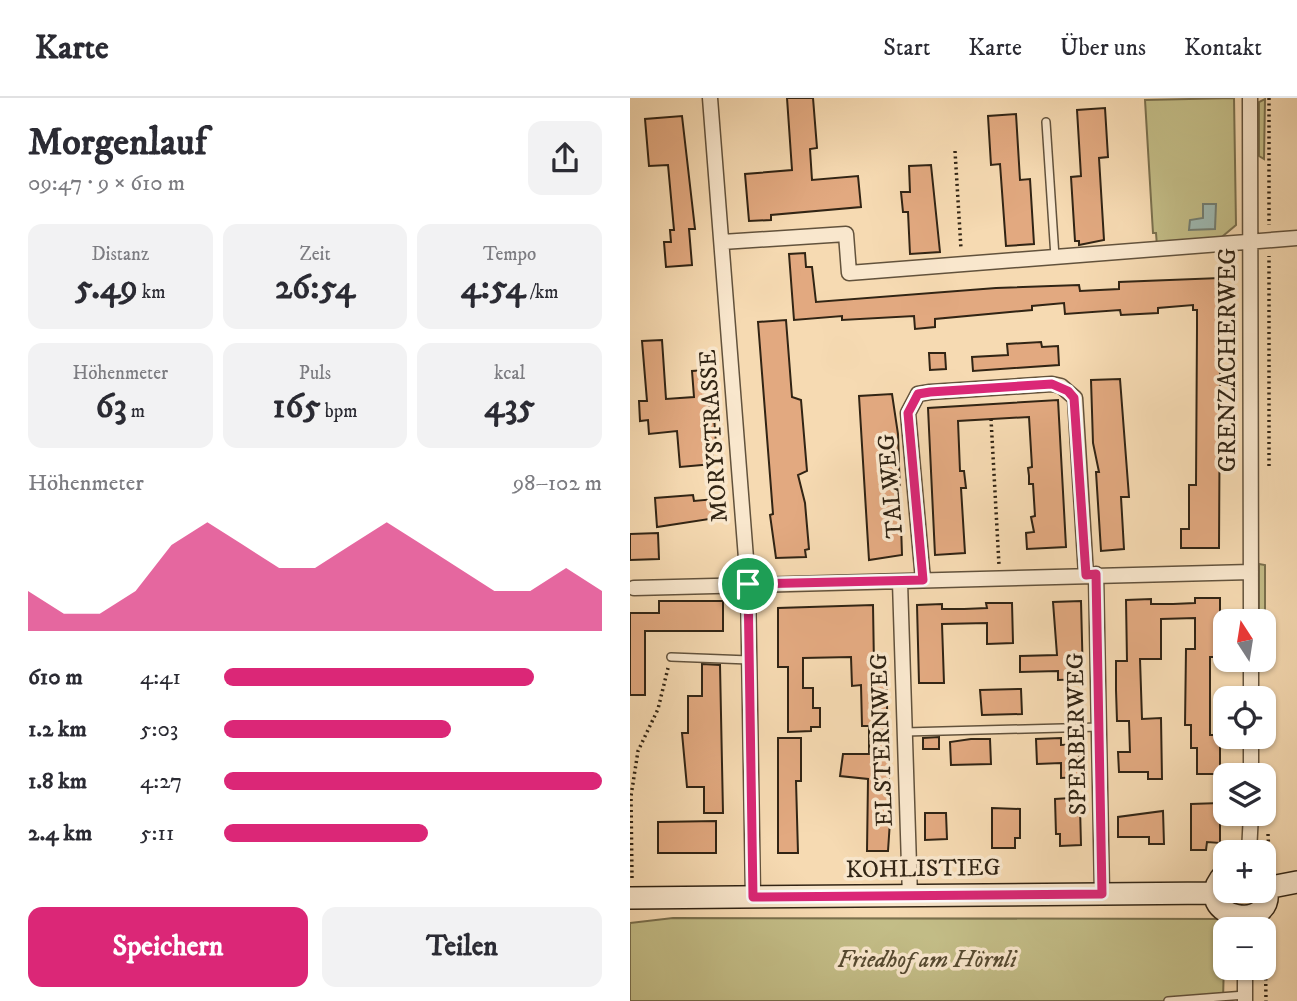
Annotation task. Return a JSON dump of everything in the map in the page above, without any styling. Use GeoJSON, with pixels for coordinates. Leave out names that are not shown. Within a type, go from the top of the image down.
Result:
{"type":"FeatureCollection","features":[{"type":"Feature","properties":{"kind":"street","name":"MORYSTRASSE"},"geometry":{"type":"LineString","coordinates":[[710,98],[748,584],[753,897]]}},
{"type":"Feature","properties":{"kind":"street","name":"GRENZACHERWEG"},"geometry":{"type":"LineString","coordinates":[[1250,98],[1251,609]]}},
{"type":"Feature","properties":{"kind":"street"},"geometry":{"type":"LineString","coordinates":[[722,242],[846,234],[849,274],[1297,239]]}},
{"type":"Feature","properties":{"kind":"street","name":"TALWEG"},"geometry":{"type":"LineString","coordinates":[[923,580],[908,413],[910,403],[918,394],[930,392],[1052,384],[1068,391],[1074,398],[1091,575]]}},
{"type":"Feature","properties":{"kind":"street"},"geometry":{"type":"LineString","coordinates":[[634,588],[1251,572]]}},
{"type":"Feature","properties":{"kind":"street","name":"SPERBERWEG"},"geometry":{"type":"LineString","coordinates":[[1091,575],[1100,727],[1102,894]]}},
{"type":"Feature","properties":{"kind":"street","name":"ELSTERNWEG"},"geometry":{"type":"LineString","coordinates":[[900,582],[910,897]]}},
{"type":"Feature","properties":{"kind":"street"},"geometry":{"type":"LineString","coordinates":[[1276,883],[1297,882]]}},
{"type":"Feature","properties":{"kind":"street","name":"KOHLISTIEG"},"geometry":{"type":"LineString","coordinates":[[630,898],[1213,893]]}},
{"type":"Feature","properties":{"kind":"street"},"geometry":{"type":"LineString","coordinates":[[1220,903],[1222,909],[1237,917]]}},
{"type":"Feature","properties":{"kind":"street"},"geometry":{"type":"LineString","coordinates":[[1245,980],[1245,998]]}},
{"type":"Feature","properties":{"kind":"lane"},"geometry":{"type":"LineString","coordinates":[[1046,122],[1055,258]]}},
{"type":"Feature","properties":{"kind":"lane"},"geometry":{"type":"LineString","coordinates":[[671,657],[749,660]]}},
{"type":"Feature","properties":{"kind":"lane"},"geometry":{"type":"LineString","coordinates":[[905,732],[1100,727]]}},
{"type":"Feature","properties":{"kind":"lane"},"geometry":{"type":"LineString","coordinates":[[1168,1001],[1245,998]]}},
{"type":"Feature","properties":{"kind":"path"},"geometry":{"type":"LineString","coordinates":[[1269,98],[1269,234]]}},
{"type":"Feature","properties":{"kind":"path"},"geometry":{"type":"LineString","coordinates":[[955,151],[962,265]]}},
{"type":"Feature","properties":{"kind":"path"},"geometry":{"type":"LineString","coordinates":[[991,419],[999,578]]}},
{"type":"Feature","properties":{"kind":"path"},"geometry":{"type":"LineString","coordinates":[[632,869],[631,796],[638,751],[658,709],[671,657]]}},
{"type":"Feature","properties":{"kind":"path"},"geometry":{"type":"LineString","coordinates":[[1262,980],[1266,1001]]}},
{"type":"Feature","properties":{"kind":"green space"},"geometry":{"type":"Polygon","coordinates":[[[1234,98],[1236,225],[1217,241],[1157,246],[1156,233],[1153,233],[1145,100],[1234,98]]]}},
{"type":"Feature","properties":{"kind":"green space"},"geometry":{"type":"Polygon","coordinates":[[[1265,99],[1264,159],[1259,156],[1259,102],[1265,99]]]}},
{"type":"Feature","properties":{"kind":"green space"},"geometry":{"type":"Polygon","coordinates":[[[1259,564],[1265,565],[1265,609],[1259,609],[1259,564]]]}},
{"type":"Feature","properties":{"kind":"green space","name":"Friedhof am Hörnli"},"geometry":{"type":"Polygon","coordinates":[[[673,918],[1213,919],[1213,980],[1224,980],[1223,1001],[630,1001],[630,923],[673,918]]]}},
{"type":"Feature","properties":{"kind":"water"},"geometry":{"type":"Polygon","coordinates":[[[1203,204],[1216,204],[1215,229],[1189,230],[1190,220],[1203,218],[1203,204]]]}},
{"type":"Feature","properties":{"kind":"building"},"geometry":{"type":"Polygon","coordinates":[[[787,98],[813,98],[817,148],[810,149],[812,180],[858,176],[861,207],[771,215],[771,220],[749,221],[745,174],[792,170],[787,98]]]}},
{"type":"Feature","properties":{"kind":"building"},"geometry":{"type":"Polygon","coordinates":[[[1105,108],[1108,157],[1099,158],[1104,240],[1079,245],[1079,241],[1075,241],[1071,177],[1081,176],[1077,110],[1105,108]]]}},
{"type":"Feature","properties":{"kind":"building"},"geometry":{"type":"Polygon","coordinates":[[[1016,114],[1020,180],[1030,179],[1034,244],[1006,246],[1000,164],[991,165],[988,116],[1016,114]]]}},
{"type":"Feature","properties":{"kind":"building"},"geometry":{"type":"Polygon","coordinates":[[[682,116],[695,229],[689,229],[692,265],[666,267],[664,242],[671,242],[670,230],[674,230],[668,165],[649,166],[645,119],[682,116]]]}},
{"type":"Feature","properties":{"kind":"building"},"geometry":{"type":"Polygon","coordinates":[[[931,165],[940,252],[910,254],[908,212],[903,212],[901,192],[910,192],[909,166],[931,165]]]}},
{"type":"Feature","properties":{"kind":"building"},"geometry":{"type":"Polygon","coordinates":[[[805,253],[806,267],[812,267],[816,302],[996,288],[1079,285],[1080,291],[1119,289],[1119,282],[1220,278],[1216,365],[1219,364],[1220,374],[1219,548],[1181,548],[1181,529],[1189,529],[1189,485],[1196,485],[1197,310],[1193,310],[1193,305],[1158,308],[1158,313],[1121,315],[1120,310],[1065,314],[1064,303],[1032,306],[1032,310],[935,319],[935,327],[915,329],[914,316],[842,320],[842,316],[794,320],[789,254],[805,253]]]}},
{"type":"Feature","properties":{"kind":"building"},"geometry":{"type":"Polygon","coordinates":[[[786,320],[792,397],[801,400],[807,471],[798,475],[805,503],[809,549],[805,550],[806,557],[776,558],[770,515],[773,514],[758,322],[786,320]]]}},
{"type":"Feature","properties":{"kind":"building"},"geometry":{"type":"Polygon","coordinates":[[[662,340],[666,399],[694,397],[692,371],[706,370],[710,417],[714,417],[716,443],[712,443],[713,464],[680,467],[677,431],[649,434],[648,420],[640,421],[639,401],[647,401],[642,341],[662,340]]]}},
{"type":"Feature","properties":{"kind":"building"},"geometry":{"type":"Polygon","coordinates":[[[1041,342],[1042,347],[1058,346],[1059,365],[973,371],[972,357],[1008,355],[1007,344],[1041,342]]]}},
{"type":"Feature","properties":{"kind":"building"},"geometry":{"type":"Polygon","coordinates":[[[929,353],[945,353],[946,369],[930,370],[929,353]]]}},
{"type":"Feature","properties":{"kind":"building"},"geometry":{"type":"Polygon","coordinates":[[[1120,379],[1129,497],[1121,497],[1124,549],[1101,551],[1096,472],[1099,472],[1093,443],[1091,380],[1120,379]]]}},
{"type":"Feature","properties":{"kind":"building"},"geometry":{"type":"Polygon","coordinates":[[[892,394],[898,434],[902,555],[869,560],[859,396],[892,394]]]}},
{"type":"Feature","properties":{"kind":"building"},"geometry":{"type":"Polygon","coordinates":[[[1058,400],[1066,547],[1027,549],[1026,533],[1034,532],[1031,517],[1035,516],[1033,484],[1029,484],[1028,468],[1032,467],[1029,417],[958,421],[960,471],[964,471],[966,488],[961,488],[965,553],[935,555],[928,408],[1058,400]]]}},
{"type":"Feature","properties":{"kind":"building"},"geometry":{"type":"Polygon","coordinates":[[[693,495],[694,501],[715,499],[716,518],[657,527],[655,498],[693,495]]]}},
{"type":"Feature","properties":{"kind":"building"},"geometry":{"type":"Polygon","coordinates":[[[658,533],[659,559],[630,560],[630,534],[658,533]]]}},
{"type":"Feature","properties":{"kind":"building"},"geometry":{"type":"Polygon","coordinates":[[[1195,598],[1220,598],[1220,609],[1213,609],[1210,735],[1213,735],[1213,749],[1220,749],[1220,763],[1213,763],[1213,774],[1197,774],[1197,748],[1191,748],[1191,725],[1185,725],[1186,649],[1195,649],[1195,618],[1161,619],[1161,659],[1140,659],[1142,719],[1161,718],[1162,779],[1148,779],[1148,772],[1119,772],[1118,752],[1130,752],[1129,721],[1117,721],[1116,690],[1116,661],[1127,661],[1126,600],[1151,599],[1151,604],[1195,603],[1195,598]]]}},
{"type":"Feature","properties":{"kind":"building"},"geometry":{"type":"Polygon","coordinates":[[[659,601],[723,601],[723,631],[645,631],[645,695],[630,695],[630,613],[659,613],[659,601]]]}},
{"type":"Feature","properties":{"kind":"building"},"geometry":{"type":"Polygon","coordinates":[[[1081,601],[1083,679],[1058,680],[1058,671],[1020,672],[1020,656],[1057,655],[1053,602],[1081,601]]]}},
{"type":"Feature","properties":{"kind":"building"},"geometry":{"type":"Polygon","coordinates":[[[986,603],[1012,603],[1013,643],[987,644],[987,623],[942,624],[944,683],[919,683],[917,605],[942,604],[942,609],[964,609],[987,608],[986,603]]]}},
{"type":"Feature","properties":{"kind":"building"},"geometry":{"type":"Polygon","coordinates":[[[873,605],[874,666],[886,667],[890,821],[888,851],[867,851],[868,779],[840,776],[843,754],[869,754],[869,726],[862,726],[861,685],[852,686],[851,657],[803,658],[803,688],[813,688],[813,708],[820,708],[820,727],[811,727],[811,731],[788,732],[788,667],[778,667],[778,608],[873,605]]]}},
{"type":"Feature","properties":{"kind":"building"},"geometry":{"type":"Polygon","coordinates":[[[702,664],[720,665],[723,813],[704,813],[704,787],[687,787],[682,733],[688,733],[688,696],[702,696],[702,664]]]}},
{"type":"Feature","properties":{"kind":"building"},"geometry":{"type":"Polygon","coordinates":[[[1021,689],[1022,714],[982,715],[980,690],[1021,689]]]}},
{"type":"Feature","properties":{"kind":"building"},"geometry":{"type":"Polygon","coordinates":[[[939,737],[939,749],[923,749],[923,738],[939,737]]]}},
{"type":"Feature","properties":{"kind":"building"},"geometry":{"type":"Polygon","coordinates":[[[778,738],[801,738],[801,781],[796,781],[798,853],[778,853],[778,738]]]}},
{"type":"Feature","properties":{"kind":"building"},"geometry":{"type":"Polygon","coordinates":[[[1061,738],[1061,745],[1079,744],[1079,777],[1061,778],[1061,763],[1037,764],[1036,739],[1061,738]]]}},
{"type":"Feature","properties":{"kind":"building"},"geometry":{"type":"Polygon","coordinates":[[[990,739],[991,764],[951,765],[950,742],[990,739]]]}},
{"type":"Feature","properties":{"kind":"building"},"geometry":{"type":"Polygon","coordinates":[[[1071,798],[1072,807],[1080,807],[1081,845],[1060,846],[1060,834],[1056,834],[1055,799],[1071,798]]]}},
{"type":"Feature","properties":{"kind":"building"},"geometry":{"type":"Polygon","coordinates":[[[1213,803],[1213,826],[1220,826],[1220,840],[1207,842],[1206,850],[1191,850],[1191,804],[1213,803]]]}},
{"type":"Feature","properties":{"kind":"building"},"geometry":{"type":"Polygon","coordinates":[[[992,808],[1020,809],[1020,838],[1015,838],[1015,848],[992,848],[992,808]]]}},
{"type":"Feature","properties":{"kind":"building"},"geometry":{"type":"Polygon","coordinates":[[[1163,811],[1164,844],[1149,844],[1149,837],[1118,837],[1118,817],[1163,811]]]}},
{"type":"Feature","properties":{"kind":"building"},"geometry":{"type":"Polygon","coordinates":[[[925,813],[946,813],[947,839],[925,840],[925,813]]]}},
{"type":"Feature","properties":{"kind":"building"},"geometry":{"type":"Polygon","coordinates":[[[716,821],[716,853],[658,853],[658,822],[716,821]]]}},
{"type":"Feature","properties":{"kind":"route"},"geometry":{"type":"LineString","coordinates":[[1052,384],[1068,391],[1074,398],[1086,575],[1096,574],[1102,894],[753,897],[748,584],[923,580],[908,413],[910,403],[918,394],[930,392],[1052,384]]}}]}
